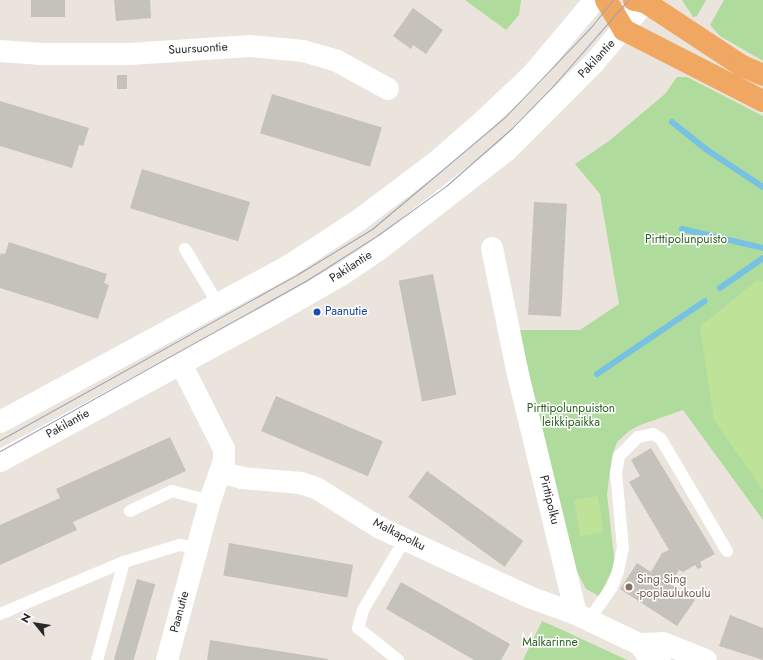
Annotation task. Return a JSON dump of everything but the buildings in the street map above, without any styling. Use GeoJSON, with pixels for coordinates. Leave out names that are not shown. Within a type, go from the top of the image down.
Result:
{"type":"FeatureCollection","features":[{"type":"Feature","properties":{"kind":"highway"},"geometry":{"type":"LineString","coordinates":[[606,0],[624,30],[763,101]]}},
{"type":"Feature","properties":{"kind":"highway"},"geometry":{"type":"LineString","coordinates":[[642,1],[736,61],[763,75]]}},
{"type":"Feature","properties":{"kind":"street"},"geometry":{"type":"LineString","coordinates":[[0,422],[218,304],[324,244],[436,162],[531,76],[595,0]]}},
{"type":"Feature","properties":{"kind":"street","name":"Pakilantie"},"geometry":{"type":"LineString","coordinates":[[0,461],[181,364],[341,275],[418,221],[507,150],[624,30],[642,1]]}},
{"type":"Feature","properties":{"kind":"street","name":"Suursuontie"},"geometry":{"type":"LineString","coordinates":[[0,51],[39,54],[130,54],[250,46],[303,51],[337,61],[388,89]]}},
{"type":"Feature","properties":{"kind":"street","name":"Pirttipolku"},"geometry":{"type":"LineString","coordinates":[[492,248],[517,370],[582,617]]}},
{"type":"Feature","properties":{"kind":"street","name":"Paanutie"},"geometry":{"type":"LineString","coordinates":[[167,660],[197,548],[220,472],[224,449],[181,364]]}},
{"type":"Feature","properties":{"kind":"street","name":"Malkapolku"},"geometry":{"type":"LineString","coordinates":[[220,472],[242,478],[302,483],[318,489],[380,528],[529,597],[582,617]]}},
{"type":"Feature","properties":{"kind":"street"},"geometry":{"type":"LineString","coordinates":[[582,617],[639,644],[648,655],[660,660]]}},
{"type":"Feature","properties":{"kind":"street"},"geometry":{"type":"LineString","coordinates":[[639,644],[664,643],[706,660]]}},
{"type":"Feature","properties":{"kind":"lane"},"geometry":{"type":"LineString","coordinates":[[185,249],[218,304]]}},
{"type":"Feature","properties":{"kind":"lane"},"geometry":{"type":"LineString","coordinates":[[582,617],[612,587],[618,572],[623,548],[616,473],[619,456],[638,437],[653,434],[661,439],[727,551]]}},
{"type":"Feature","properties":{"kind":"lane"},"geometry":{"type":"LineString","coordinates":[[130,511],[172,491],[210,502]]}},
{"type":"Feature","properties":{"kind":"lane"},"geometry":{"type":"LineString","coordinates":[[398,660],[358,628],[362,610],[405,539]]}},
{"type":"Feature","properties":{"kind":"lane"},"geometry":{"type":"LineString","coordinates":[[0,614],[124,562],[180,546],[197,548]]}},
{"type":"Feature","properties":{"kind":"lane"},"geometry":{"type":"LineString","coordinates":[[97,660],[124,562]]}},
{"type":"Feature","properties":{"kind":"green space"},"geometry":{"type":"Polygon","coordinates":[[[465,0],[521,0],[519,15],[506,30],[465,0]]]}},
{"type":"Feature","properties":{"kind":"green space"},"geometry":{"type":"Polygon","coordinates":[[[682,0],[706,0],[697,16],[693,17],[682,0]]]}},
{"type":"Feature","properties":{"kind":"green space"},"geometry":{"type":"Polygon","coordinates":[[[724,0],[763,0],[763,61],[720,36],[710,25],[724,0]]]}},
{"type":"Feature","properties":{"kind":"green space","name":"Pirttipolunpuisto"},"geometry":{"type":"Polygon","coordinates":[[[677,77],[687,77],[763,116],[763,520],[683,410],[640,425],[629,431],[617,442],[612,456],[607,494],[615,565],[599,596],[586,589],[572,562],[549,456],[516,330],[580,330],[619,304],[600,194],[575,164],[609,141],[665,94],[677,77]]]}},
{"type":"Feature","properties":{"kind":"green space"},"geometry":{"type":"Polygon","coordinates":[[[757,280],[763,282],[763,490],[714,420],[700,327],[757,280]]]}},
{"type":"Feature","properties":{"kind":"green space"},"geometry":{"type":"Polygon","coordinates":[[[598,496],[604,533],[580,536],[574,500],[598,496]]]}},
{"type":"Feature","properties":{"kind":"green space","name":"Malkarinne"},"geometry":{"type":"Polygon","coordinates":[[[542,621],[558,628],[627,660],[523,660],[542,621]]]}},
{"type":"Feature","properties":{"kind":"waterway"},"geometry":{"type":"LineString","coordinates":[[672,122],[707,150],[763,187]]}},
{"type":"Feature","properties":{"kind":"waterway"},"geometry":{"type":"LineString","coordinates":[[682,229],[763,248]]}},
{"type":"Feature","properties":{"kind":"waterway"},"geometry":{"type":"LineString","coordinates":[[720,288],[763,258]]}},
{"type":"Feature","properties":{"kind":"waterway"},"geometry":{"type":"LineString","coordinates":[[597,374],[705,301]]}},
{"type":"Feature","properties":{"kind":"tram line"},"geometry":{"type":"LineString","coordinates":[[0,440],[298,274],[372,229],[505,117],[591,27],[613,0]]}},
{"type":"Feature","properties":{"kind":"tram line"},"geometry":{"type":"LineString","coordinates":[[0,451],[304,282],[378,235],[446,186],[512,128],[553,86],[628,0]]}},
{"type":"Feature","properties":{"kind":"place","name":"Paanutie"},"geometry":{"type":"Point","coordinates":[317,312]}},
{"type":"Feature","properties":{"kind":"place","name":"Sing Sing -poplaulukoulu"},"geometry":{"type":"Point","coordinates":[629,587]}},
{"type":"Feature","properties":{"kind":"park label","name":"Pirttipolunpuiston leikkipaikka"},"geometry":{"type":"Point","coordinates":[571,416]}}]}
